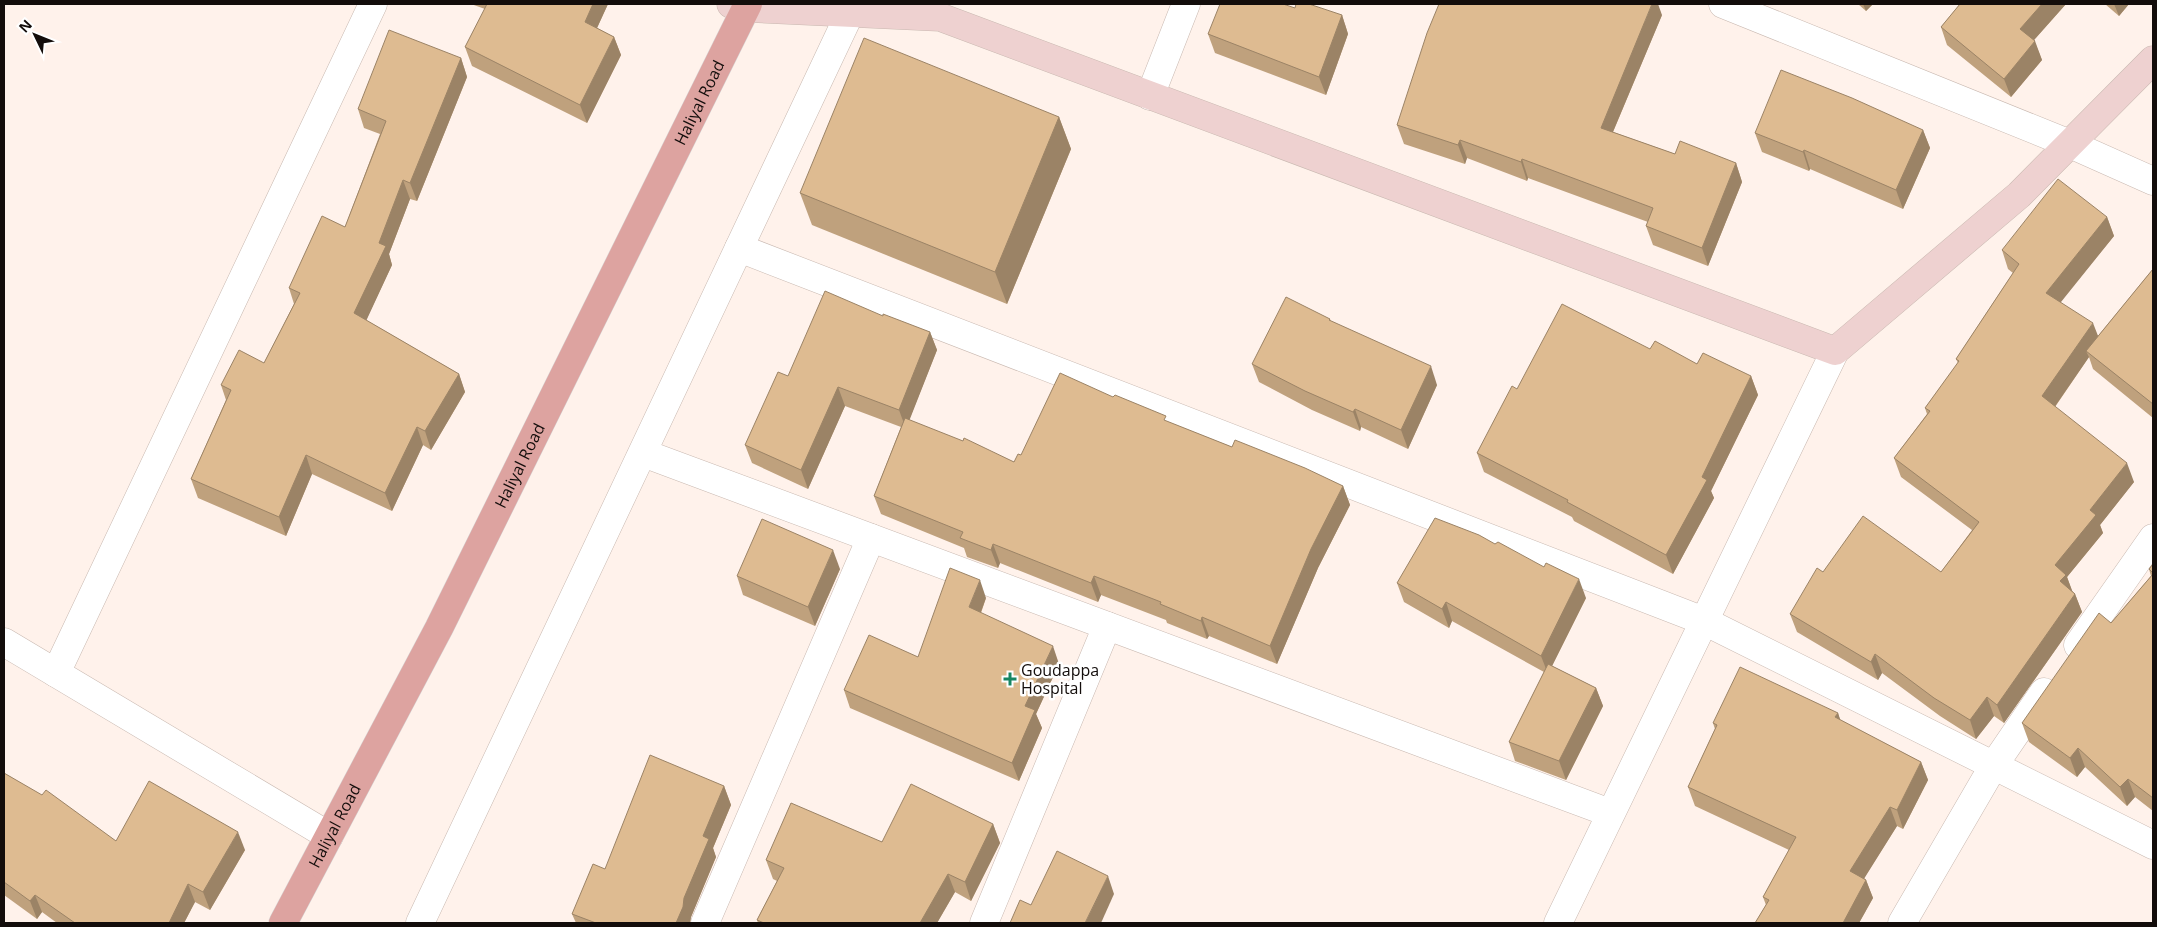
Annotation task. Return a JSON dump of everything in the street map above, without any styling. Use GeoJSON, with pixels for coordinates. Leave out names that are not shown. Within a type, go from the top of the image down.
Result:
{"type":"FeatureCollection","features":[{"type":"Feature","properties":{"kind":"main road","name":"Haliyal Road"},"geometry":{"type":"LineString","coordinates":[[283,923],[439,628],[742,5]]}},
{"type":"Feature","properties":{"kind":"street"},"geometry":{"type":"LineString","coordinates":[[56,673],[373,4]]}},
{"type":"Feature","properties":{"kind":"street"},"geometry":{"type":"LineString","coordinates":[[1150,96],[1186,4]]}},
{"type":"Feature","properties":{"kind":"street"},"geometry":{"type":"LineString","coordinates":[[1722,4],[2070,144],[2153,181]]}},
{"type":"Feature","properties":{"kind":"street"},"geometry":{"type":"LineString","coordinates":[[742,5],[850,13],[935,10],[940,17],[1835,351]]}},
{"type":"Feature","properties":{"kind":"street"},"geometry":{"type":"LineString","coordinates":[[420,923],[850,13]]}},
{"type":"Feature","properties":{"kind":"street"},"geometry":{"type":"LineString","coordinates":[[1558,923],[1835,351],[2019,195],[2153,60]]}},
{"type":"Feature","properties":{"kind":"street"},"geometry":{"type":"LineString","coordinates":[[739,248],[1704,621],[2153,845]]}},
{"type":"Feature","properties":{"kind":"street"},"geometry":{"type":"LineString","coordinates":[[643,453],[1610,813]]}},
{"type":"Feature","properties":{"kind":"street"},"geometry":{"type":"LineString","coordinates":[[705,923],[871,538]]}},
{"type":"Feature","properties":{"kind":"street"},"geometry":{"type":"LineString","coordinates":[[1902,923],[1994,765],[2153,538]]}},
{"type":"Feature","properties":{"kind":"street"},"geometry":{"type":"LineString","coordinates":[[984,923],[1107,626]]}},
{"type":"Feature","properties":{"kind":"street"},"geometry":{"type":"LineString","coordinates":[[4,642],[329,836]]}},
{"type":"Feature","properties":{"kind":"building"},"geometry":{"type":"Polygon","coordinates":[[[487,4],[593,4],[585,22],[614,37],[580,105],[465,47],[487,4]]]}},
{"type":"Feature","properties":{"kind":"building"},"geometry":{"type":"Polygon","coordinates":[[[1220,4],[1283,4],[1295,8],[1296,4],[1309,4],[1342,15],[1319,77],[1208,34],[1220,4]]]}},
{"type":"Feature","properties":{"kind":"building"},"geometry":{"type":"Polygon","coordinates":[[[1439,4],[1652,4],[1601,128],[1675,154],[1680,141],[1736,163],[1702,248],[1646,226],[1653,208],[1522,159],[1521,162],[1460,140],[1458,145],[1397,125],[1427,33],[1439,4]]]}},
{"type":"Feature","properties":{"kind":"building"},"geometry":{"type":"Polygon","coordinates":[[[1960,4],[2042,4],[2020,29],[2035,41],[2004,79],[1941,27],[1960,4]]]}},
{"type":"Feature","properties":{"kind":"building"},"geometry":{"type":"Polygon","coordinates":[[[389,30],[461,58],[410,183],[403,180],[379,243],[386,246],[354,313],[459,374],[425,431],[417,427],[385,493],[306,455],[279,517],[191,479],[231,390],[221,385],[239,350],[264,363],[300,293],[289,288],[322,216],[345,227],[386,121],[358,109],[389,30]]]}},
{"type":"Feature","properties":{"kind":"building"},"geometry":{"type":"Polygon","coordinates":[[[864,38],[1059,117],[995,272],[800,193],[864,38]]]}},
{"type":"Feature","properties":{"kind":"building"},"geometry":{"type":"Polygon","coordinates":[[[1781,70],[1852,98],[1923,130],[1896,190],[1804,150],[1803,152],[1755,133],[1781,70]]]}},
{"type":"Feature","properties":{"kind":"building"},"geometry":{"type":"Polygon","coordinates":[[[2058,179],[2107,217],[2046,293],[2093,323],[2042,396],[2127,463],[2090,510],[2096,515],[2055,565],[2066,575],[2060,581],[2075,594],[1997,705],[1987,697],[1970,720],[1934,698],[1875,654],[1871,662],[1790,614],[1817,568],[1823,572],[1863,516],[1941,572],[1979,522],[1894,458],[1930,411],[1925,408],[1959,361],[1956,359],[2019,264],[2002,250],[2058,179]]]}},
{"type":"Feature","properties":{"kind":"building"},"geometry":{"type":"Polygon","coordinates":[[[2153,269],[2153,404],[2086,351],[2153,269]]]}},
{"type":"Feature","properties":{"kind":"building"},"geometry":{"type":"Polygon","coordinates":[[[825,291],[883,316],[883,314],[930,332],[899,410],[838,387],[801,470],[745,445],[778,372],[788,376],[825,291]]]}},
{"type":"Feature","properties":{"kind":"building"},"geometry":{"type":"Polygon","coordinates":[[[1286,297],[1329,320],[1431,366],[1401,430],[1355,409],[1353,412],[1305,391],[1252,364],[1286,297]]]}},
{"type":"Feature","properties":{"kind":"building"},"geometry":{"type":"Polygon","coordinates":[[[1562,304],[1650,349],[1655,341],[1697,364],[1703,353],[1751,376],[1702,477],[1707,480],[1666,555],[1567,502],[1568,500],[1477,453],[1512,386],[1517,389],[1562,304]]]}},
{"type":"Feature","properties":{"kind":"building"},"geometry":{"type":"Polygon","coordinates":[[[1060,373],[1113,397],[1115,395],[1166,416],[1164,420],[1232,447],[1235,440],[1305,468],[1343,486],[1311,549],[1270,646],[1202,617],[1201,621],[1160,604],[1161,602],[1094,576],[1091,583],[993,544],[991,550],[960,538],[963,532],[874,496],[905,418],[963,441],[964,438],[1014,462],[1018,454],[1021,455],[1060,373]]]}},
{"type":"Feature","properties":{"kind":"building"},"geometry":{"type":"Polygon","coordinates":[[[1435,518],[1479,535],[1495,544],[1498,542],[1544,567],[1546,563],[1579,579],[1541,656],[1446,602],[1442,609],[1397,583],[1435,518]]]}},
{"type":"Feature","properties":{"kind":"building"},"geometry":{"type":"Polygon","coordinates":[[[762,519],[833,550],[808,607],[737,576],[762,519]]]}},
{"type":"Feature","properties":{"kind":"building"},"geometry":{"type":"Polygon","coordinates":[[[2153,564],[2153,573],[2149,569],[2153,564]]]}},
{"type":"Feature","properties":{"kind":"building"},"geometry":{"type":"Polygon","coordinates":[[[950,568],[980,580],[969,607],[1053,646],[1025,706],[1035,710],[1012,763],[844,690],[869,635],[918,657],[950,568]]]}},
{"type":"Feature","properties":{"kind":"building"},"geometry":{"type":"Polygon","coordinates":[[[2153,574],[2153,798],[2128,779],[2120,787],[2078,748],[2070,758],[2022,723],[2099,613],[2111,623],[2153,574]]]}},
{"type":"Feature","properties":{"kind":"building"},"geometry":{"type":"Polygon","coordinates":[[[1548,664],[1596,688],[1559,761],[1509,742],[1548,664]]]}},
{"type":"Feature","properties":{"kind":"building"},"geometry":{"type":"Polygon","coordinates":[[[1740,667],[1838,713],[1835,717],[1921,762],[1897,810],[1890,807],[1850,871],[1866,880],[1843,923],[1755,923],[1769,900],[1763,897],[1796,837],[1688,787],[1717,725],[1713,723],[1740,667]]]}},
{"type":"Feature","properties":{"kind":"building"},"geometry":{"type":"Polygon","coordinates":[[[650,755],[724,786],[703,836],[709,839],[684,898],[683,907],[676,923],[596,923],[572,914],[593,864],[605,869],[650,755]]]}},
{"type":"Feature","properties":{"kind":"building"},"geometry":{"type":"Polygon","coordinates":[[[4,773],[42,795],[46,790],[116,841],[149,781],[238,832],[203,892],[188,884],[169,923],[75,923],[35,895],[30,901],[4,882],[4,773]]]}},
{"type":"Feature","properties":{"kind":"building"},"geometry":{"type":"Polygon","coordinates":[[[911,784],[993,824],[965,882],[948,874],[920,923],[764,923],[757,920],[784,868],[766,860],[791,803],[882,842],[911,784]]]}},
{"type":"Feature","properties":{"kind":"building"},"geometry":{"type":"Polygon","coordinates":[[[1057,851],[1108,876],[1085,923],[1010,923],[1020,900],[1031,905],[1057,851]]]}},
{"type":"Feature","properties":{"kind":"place","name":"Goudappa Hospital"},"geometry":{"type":"Point","coordinates":[1010,679]}}]}
